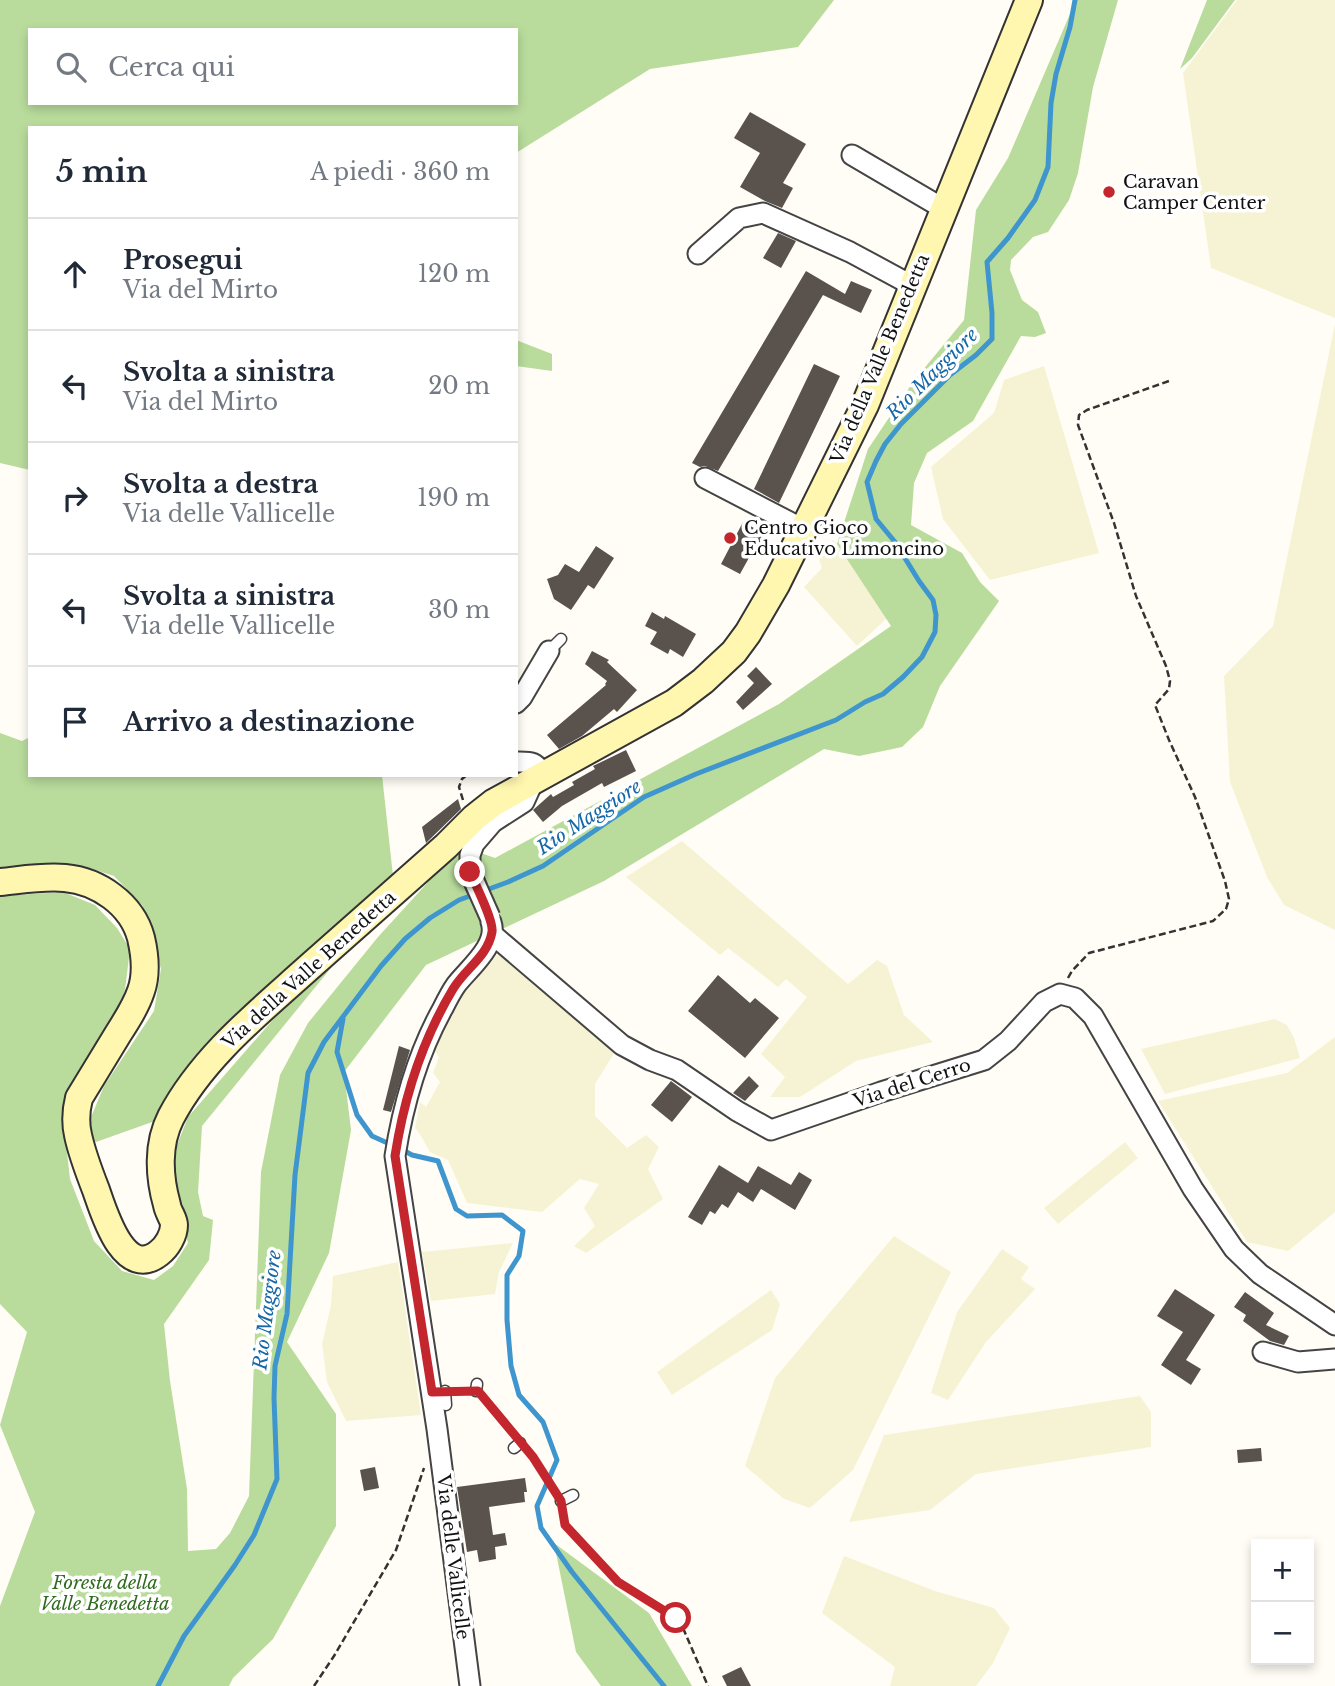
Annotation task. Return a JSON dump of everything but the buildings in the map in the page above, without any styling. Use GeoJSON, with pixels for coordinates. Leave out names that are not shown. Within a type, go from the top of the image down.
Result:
{"type":"FeatureCollection","features":[{"type":"Feature","properties":{"kind":"main road","name":"Via della Valle Benedetta"},"geometry":{"type":"LineString","coordinates":[[0,882],[66,878],[87,883],[117,900],[139,930],[145,969],[142,988],[134,1007],[79,1098],[76,1112],[77,1133],[110,1228],[120,1246],[130,1254],[141,1260],[152,1259],[171,1239],[174,1225],[160,1172],[162,1146],[170,1120],[186,1091],[236,1032],[474,818],[531,772],[674,703],[734,652],[748,633],[776,584],[865,405],[1029,0]]}},
{"type":"Feature","properties":{"kind":"street"},"geometry":{"type":"LineString","coordinates":[[852,155],[944,209]]}},
{"type":"Feature","properties":{"kind":"street"},"geometry":{"type":"LineString","coordinates":[[698,254],[739,218],[763,213],[850,252],[913,286]]}},
{"type":"Feature","properties":{"kind":"street"},"geometry":{"type":"LineString","coordinates":[[705,478],[803,529]]}},
{"type":"Feature","properties":{"kind":"street"},"geometry":{"type":"LineString","coordinates":[[518,701],[555,645]]}},
{"type":"Feature","properties":{"kind":"street"},"geometry":{"type":"LineString","coordinates":[[491,926],[470,872],[470,855],[474,844],[493,822],[524,802],[531,772]]}},
{"type":"Feature","properties":{"kind":"street","name":"Via del Cerro"},"geometry":{"type":"LineString","coordinates":[[491,926],[622,1045],[677,1070],[737,1111],[771,1130],[984,1060],[1008,1041],[1044,1002],[1060,994]]}},
{"type":"Feature","properties":{"kind":"street","name":"Via delle Vallicelle"},"geometry":{"type":"LineString","coordinates":[[470,1686],[437,1429],[395,1156],[400,1122],[424,1049],[455,986],[482,956],[491,926]]}},
{"type":"Feature","properties":{"kind":"street"},"geometry":{"type":"LineString","coordinates":[[1060,994],[1075,998],[1093,1016],[1193,1189],[1234,1249],[1260,1273],[1335,1325]]}},
{"type":"Feature","properties":{"kind":"street"},"geometry":{"type":"LineString","coordinates":[[1264,1352],[1298,1362],[1335,1359]]}},
{"type":"Feature","properties":{"kind":"lane"},"geometry":{"type":"LineString","coordinates":[[445,1391],[446,1405]]}},
{"type":"Feature","properties":{"kind":"lane"},"geometry":{"type":"LineString","coordinates":[[561,1501],[573,1495]]}},
{"type":"Feature","properties":{"kind":"path"},"geometry":{"type":"LineString","coordinates":[[1060,994],[1072,971],[1089,953],[1213,921],[1226,909],[1229,900],[1225,881],[1195,797],[1155,705],[1169,689],[1170,681],[1136,596],[1114,523],[1079,425],[1079,415],[1087,410],[1169,381]]}},
{"type":"Feature","properties":{"kind":"path"},"geometry":{"type":"LineString","coordinates":[[476,1388],[517,1445],[533,1457],[561,1501],[565,1525],[618,1582],[681,1617],[708,1686]]}},
{"type":"Feature","properties":{"kind":"path","name":"Via delle Vallicelle"},"geometry":{"type":"LineString","coordinates":[[314,1686],[396,1550],[425,1465]]}},
{"type":"Feature","properties":{"kind":"shaded area"},"geometry":{"type":"Polygon","coordinates":[[[1237,0],[1335,0],[1335,318],[1211,268],[1183,73],[1237,0]]]}},
{"type":"Feature","properties":{"kind":"shaded area"},"geometry":{"type":"Polygon","coordinates":[[[1335,324],[1335,930],[1284,905],[1267,877],[1230,782],[1224,676],[1273,626],[1335,324]]]}},
{"type":"Feature","properties":{"kind":"shaded area"},"geometry":{"type":"Polygon","coordinates":[[[1044,366],[1099,553],[990,580],[943,519],[931,467],[994,413],[1004,380],[1044,366]]]}},
{"type":"Feature","properties":{"kind":"shaded area"},"geometry":{"type":"Polygon","coordinates":[[[833,540],[894,597],[886,619],[857,646],[804,587],[822,568],[817,553],[833,540]]]}},
{"type":"Feature","properties":{"kind":"shaded area"},"geometry":{"type":"Polygon","coordinates":[[[682,841],[848,984],[877,960],[887,966],[904,1015],[933,1042],[856,1061],[800,1097],[770,1097],[785,1077],[761,1054],[807,997],[786,979],[778,987],[728,948],[720,955],[626,877],[682,841]]]}},
{"type":"Feature","properties":{"kind":"shaded area"},"geometry":{"type":"Polygon","coordinates":[[[502,950],[615,1052],[595,1084],[595,1116],[627,1148],[646,1135],[659,1147],[648,1169],[663,1199],[586,1253],[574,1246],[595,1226],[584,1208],[599,1184],[580,1179],[542,1212],[467,1203],[448,1160],[430,1152],[415,1128],[420,1102],[426,1107],[440,1082],[433,1073],[439,1057],[432,1047],[463,990],[502,950]]]}},
{"type":"Feature","properties":{"kind":"shaded area"},"geometry":{"type":"Polygon","coordinates":[[[1275,1019],[1287,1025],[1300,1058],[1165,1094],[1141,1049],[1275,1019]]]}},
{"type":"Feature","properties":{"kind":"shaded area"},"geometry":{"type":"Polygon","coordinates":[[[1335,1037],[1335,1212],[1288,1251],[1247,1242],[1158,1101],[1287,1073],[1335,1037]]]}},
{"type":"Feature","properties":{"kind":"shaded area"},"geometry":{"type":"Polygon","coordinates":[[[1125,1142],[1138,1158],[1058,1224],[1044,1208],[1125,1142]]]}},
{"type":"Feature","properties":{"kind":"shaded area"},"geometry":{"type":"Polygon","coordinates":[[[894,1236],[951,1272],[853,1470],[810,1508],[784,1499],[745,1466],[775,1378],[894,1236]]]}},
{"type":"Feature","properties":{"kind":"shaded area"},"geometry":{"type":"Polygon","coordinates":[[[513,1243],[499,1272],[495,1294],[431,1301],[422,1252],[513,1243]]]}},
{"type":"Feature","properties":{"kind":"shaded area"},"geometry":{"type":"Polygon","coordinates":[[[1002,1249],[1029,1267],[1021,1279],[1035,1289],[986,1342],[948,1400],[931,1393],[957,1312],[1002,1249]]]}},
{"type":"Feature","properties":{"kind":"shaded area"},"geometry":{"type":"Polygon","coordinates":[[[398,1262],[421,1415],[346,1421],[327,1382],[322,1344],[331,1305],[333,1276],[398,1262]]]}},
{"type":"Feature","properties":{"kind":"shaded area"},"geometry":{"type":"Polygon","coordinates":[[[771,1290],[780,1304],[772,1330],[672,1395],[657,1372],[771,1290]]]}},
{"type":"Feature","properties":{"kind":"shaded area"},"geometry":{"type":"Polygon","coordinates":[[[1140,1396],[1151,1412],[1151,1447],[976,1474],[930,1510],[849,1522],[884,1435],[1140,1396]]]}},
{"type":"Feature","properties":{"kind":"shaded area"},"geometry":{"type":"Polygon","coordinates":[[[844,1556],[935,1591],[994,1608],[1010,1628],[993,1663],[976,1686],[890,1686],[895,1667],[822,1613],[844,1556]]]}},
{"type":"Feature","properties":{"kind":"green space"},"geometry":{"type":"Polygon","coordinates":[[[0,0],[834,0],[798,47],[650,69],[518,152],[518,126],[28,126],[28,470],[0,463],[0,0]]]}},
{"type":"Feature","properties":{"kind":"green space","name":"Foresta della Valle Benedetta"},"geometry":{"type":"Polygon","coordinates":[[[1076,0],[1118,0],[1093,87],[1078,173],[1069,200],[1048,232],[1033,237],[1011,260],[1010,270],[1022,300],[1038,312],[1046,333],[1035,337],[1021,336],[973,421],[927,453],[914,483],[911,525],[962,553],[980,582],[999,601],[940,686],[923,727],[902,747],[859,756],[824,749],[604,881],[426,965],[344,1072],[351,1130],[329,1253],[287,1342],[336,1414],[336,1526],[273,1639],[233,1678],[229,1686],[0,1686],[0,1606],[35,1512],[0,1425],[27,1332],[0,1304],[0,896],[63,892],[95,905],[117,928],[130,949],[125,990],[110,1030],[64,1126],[70,1179],[94,1241],[122,1271],[154,1280],[173,1266],[188,1243],[176,1197],[173,1155],[188,1117],[284,1007],[357,936],[202,1126],[198,1192],[203,1216],[213,1220],[209,1260],[164,1324],[187,1489],[188,1551],[216,1549],[230,1533],[249,1496],[261,1172],[280,1075],[308,1023],[378,937],[461,846],[495,858],[779,704],[891,626],[837,544],[868,449],[913,382],[964,320],[976,210],[1008,158],[1076,0]]]}},
{"type":"Feature","properties":{"kind":"green space"},"geometry":{"type":"Polygon","coordinates":[[[1207,0],[1235,0],[1192,58],[1180,69],[1207,0]]]}},
{"type":"Feature","properties":{"kind":"green space"},"geometry":{"type":"Polygon","coordinates":[[[518,341],[552,354],[552,371],[518,366],[518,341]]]}},
{"type":"Feature","properties":{"kind":"green space"},"geometry":{"type":"Polygon","coordinates":[[[0,733],[22,741],[28,738],[28,777],[382,777],[393,876],[219,1041],[155,1121],[96,1142],[84,1134],[104,1086],[154,1011],[161,969],[143,906],[114,876],[83,866],[55,864],[0,873],[0,733]]]}},
{"type":"Feature","properties":{"kind":"green space"},"geometry":{"type":"Polygon","coordinates":[[[554,1543],[649,1613],[692,1686],[601,1686],[576,1652],[554,1543]]]}},
{"type":"Feature","properties":{"kind":"waterway","name":"Rio Maggiore"},"geometry":{"type":"LineString","coordinates":[[158,1686],[184,1636],[254,1535],[277,1479],[275,1366],[287,1314],[295,1175],[308,1073],[324,1042],[381,966],[405,939],[430,918],[459,900],[543,866],[644,797],[836,720],[883,694],[922,657],[935,632],[933,600],[895,542],[876,519],[867,482],[885,444],[901,424],[950,375],[992,339],[987,262],[1035,200],[1048,167],[1051,103],[1075,0]]}},
{"type":"Feature","properties":{"kind":"waterway"},"geometry":{"type":"LineString","coordinates":[[343,1019],[337,1052],[357,1115],[372,1136],[392,1145]]}},
{"type":"Feature","properties":{"kind":"waterway"},"geometry":{"type":"LineString","coordinates":[[401,1149],[412,1155],[438,1161],[456,1209],[467,1216],[502,1215],[523,1231],[519,1256],[507,1275],[507,1320],[511,1366],[519,1395],[543,1422],[557,1460],[537,1506],[541,1528],[572,1572],[664,1686]]}},
{"type":"Feature","properties":{"kind":"place","name":"Caravan Camper Center"},"geometry":{"type":"Point","coordinates":[1109,192]}},
{"type":"Feature","properties":{"kind":"place","name":"Centro Gioco Educativo Limoncino"},"geometry":{"type":"Point","coordinates":[730,538]}},
{"type":"Feature","properties":{"kind":"route"},"geometry":{"type":"LineString","coordinates":[[470,872],[493,927],[492,934],[482,956],[455,986],[437,1018],[400,1122],[395,1156],[432,1392],[478,1391],[533,1457],[561,1501],[565,1525],[618,1582],[676,1618]]}}]}
